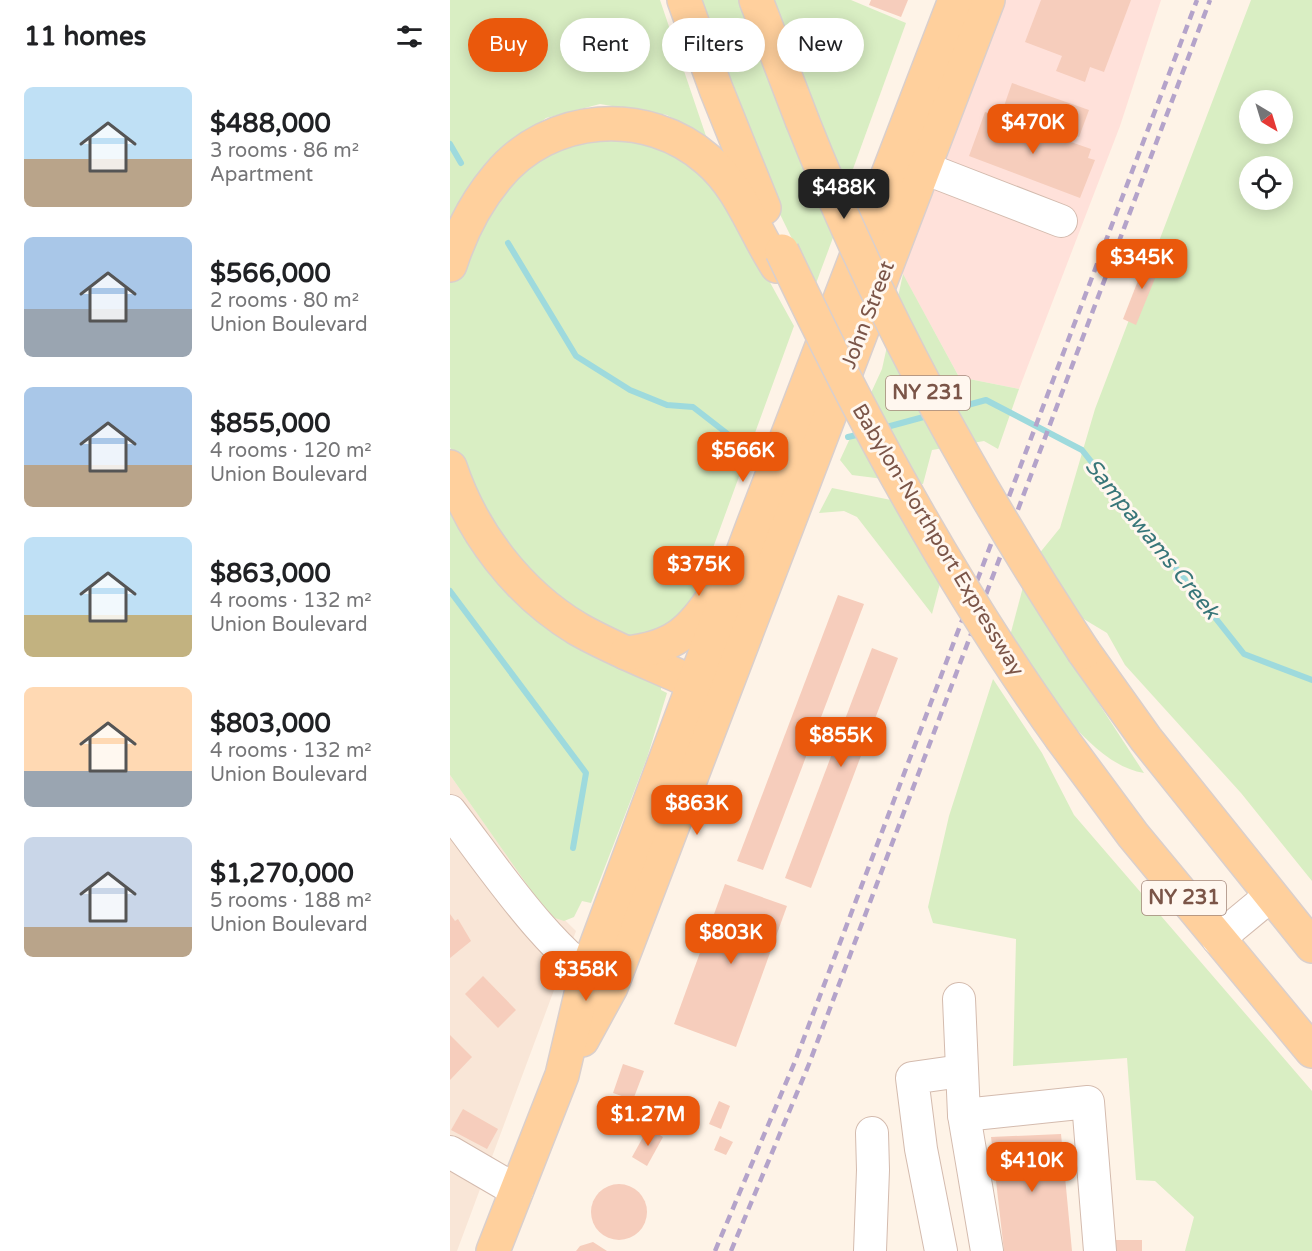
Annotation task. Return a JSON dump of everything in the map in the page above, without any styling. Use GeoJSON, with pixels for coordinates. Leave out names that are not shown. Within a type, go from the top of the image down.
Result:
{"type":"FeatureCollection","features":[{"type":"Feature","properties":{"kind":"main road","name":"Babylon-Northport Expressway"},"geometry":{"type":"LineString","coordinates":[[684,0],[779,258],[879,445],[948,566],[990,634],[1062,740],[1133,835],[1312,1051]]}},
{"type":"Feature","properties":{"kind":"main road","name":"NY 231"},"geometry":{"type":"LineString","coordinates":[[756,0],[802,120],[863,264],[936,408],[1026,561],[1084,652],[1146,739],[1312,946]]}},
{"type":"Feature","properties":{"kind":"main road","name":"John Street"},"geometry":{"type":"LineString","coordinates":[[752,528],[955,0]]}},
{"type":"Feature","properties":{"kind":"main road","name":"John Street"},"geometry":{"type":"LineString","coordinates":[[693,776],[988,0]]}},
{"type":"Feature","properties":{"kind":"main road"},"geometry":{"type":"LineString","coordinates":[[450,265],[478,203],[497,176],[517,157],[542,140],[571,129],[621,123],[638,125],[669,134],[710,161],[740,198],[779,258]]}},
{"type":"Feature","properties":{"kind":"main road"},"geometry":{"type":"LineString","coordinates":[[450,467],[484,538],[521,583],[563,619],[626,653],[694,683],[705,693],[707,708],[693,776],[599,980],[493,1251]]}},
{"type":"Feature","properties":{"kind":"main road"},"geometry":{"type":"LineString","coordinates":[[626,653],[656,649],[669,644],[690,628],[718,590],[752,528]]}},
{"type":"Feature","properties":{"kind":"main road"},"geometry":{"type":"LineString","coordinates":[[599,980],[694,683],[752,528]]}},
{"type":"Feature","properties":{"kind":"street"},"geometry":{"type":"LineString","coordinates":[[924,168],[1061,221]]}},
{"type":"Feature","properties":{"kind":"street"},"geometry":{"type":"LineString","coordinates":[[450,811],[556,944],[599,980]]}},
{"type":"Feature","properties":{"kind":"street"},"geometry":{"type":"LineString","coordinates":[[1218,939],[1270,896]]}},
{"type":"Feature","properties":{"kind":"street"},"geometry":{"type":"LineString","coordinates":[[959,999],[964,1115],[987,1251]]}},
{"type":"Feature","properties":{"kind":"street"},"geometry":{"type":"LineString","coordinates":[[941,1251],[916,1113],[912,1078],[961,1071]]}},
{"type":"Feature","properties":{"kind":"street"},"geometry":{"type":"LineString","coordinates":[[964,1115],[1088,1102],[1101,1251]]}},
{"type":"Feature","properties":{"kind":"street"},"geometry":{"type":"LineString","coordinates":[[870,1251],[872,1138],[916,1113]]}},
{"type":"Feature","properties":{"kind":"street"},"geometry":{"type":"LineString","coordinates":[[450,1152],[518,1191]]}},
{"type":"Feature","properties":{"kind":"shaded area"},"geometry":{"type":"Polygon","coordinates":[[[998,0],[1161,0],[1120,126],[1019,389],[959,377],[895,260],[998,0]]]}},
{"type":"Feature","properties":{"kind":"shaded area"},"geometry":{"type":"Polygon","coordinates":[[[450,775],[525,881],[576,931],[457,1251],[450,1251],[450,775]]]}},
{"type":"Feature","properties":{"kind":"green space"},"geometry":{"type":"Polygon","coordinates":[[[450,0],[660,0],[666,18],[662,18],[662,72],[684,72],[707,139],[667,115],[600,104],[546,118],[490,161],[462,203],[450,231],[450,0]]]}},
{"type":"Feature","properties":{"kind":"green space"},"geometry":{"type":"Polygon","coordinates":[[[696,0],[740,0],[747,18],[702,18],[696,0]]]}},
{"type":"Feature","properties":{"kind":"green space"},"geometry":{"type":"Polygon","coordinates":[[[774,0],[851,0],[906,23],[845,191],[801,72],[864,72],[864,18],[781,18],[774,0]]]}},
{"type":"Feature","properties":{"kind":"green space"},"geometry":{"type":"Polygon","coordinates":[[[1251,0],[1312,0],[1312,881],[1241,793],[1125,665],[1107,633],[1077,615],[1038,555],[1060,528],[1095,409],[1251,0]]]}},
{"type":"Feature","properties":{"kind":"green space"},"geometry":{"type":"Polygon","coordinates":[[[765,62],[834,235],[815,286],[739,130],[720,72],[765,72],[765,62]]]}},
{"type":"Feature","properties":{"kind":"green space"},"geometry":{"type":"Polygon","coordinates":[[[586,133],[666,146],[701,169],[739,215],[767,277],[794,326],[702,578],[684,618],[654,640],[622,640],[534,587],[471,501],[450,447],[450,277],[514,164],[586,133]]]}},
{"type":"Feature","properties":{"kind":"green space"},"geometry":{"type":"Polygon","coordinates":[[[903,274],[959,377],[1019,389],[998,449],[984,441],[932,450],[923,484],[852,475],[840,460],[882,369],[903,274]]]}},
{"type":"Feature","properties":{"kind":"green space"},"geometry":{"type":"Polygon","coordinates":[[[832,488],[891,500],[942,576],[932,614],[857,517],[844,511],[819,513],[832,488]]]}},
{"type":"Feature","properties":{"kind":"green space"},"geometry":{"type":"Polygon","coordinates":[[[450,505],[481,552],[661,679],[661,690],[667,693],[647,758],[591,903],[582,901],[574,917],[564,921],[555,918],[540,903],[450,775],[450,505]]]}},
{"type":"Feature","properties":{"kind":"green space"},"geometry":{"type":"Polygon","coordinates":[[[1023,587],[1144,773],[1124,767],[1085,738],[1050,697],[1021,654],[1010,636],[1023,587]]]}},
{"type":"Feature","properties":{"kind":"green space"},"geometry":{"type":"Polygon","coordinates":[[[993,679],[1042,753],[1074,815],[1312,1091],[1312,1251],[1185,1251],[1194,1217],[1155,1181],[1136,1180],[1127,1058],[1013,1066],[1016,939],[933,923],[928,907],[949,816],[993,679]]]}},
{"type":"Feature","properties":{"kind":"building"},"geometry":{"type":"Polygon","coordinates":[[[871,0],[908,0],[901,17],[869,5],[871,0]]]}},
{"type":"Feature","properties":{"kind":"building"},"geometry":{"type":"Polygon","coordinates":[[[1041,0],[1131,0],[1104,72],[1090,67],[1085,82],[1056,71],[1062,56],[1025,42],[1041,0]]]}},
{"type":"Feature","properties":{"kind":"building"},"geometry":{"type":"Polygon","coordinates":[[[1012,83],[1089,110],[1079,137],[1003,109],[1012,83]]]}},
{"type":"Feature","properties":{"kind":"building"},"geometry":{"type":"Polygon","coordinates":[[[985,112],[1091,149],[1088,158],[1095,160],[1080,198],[969,156],[985,112]]]}},
{"type":"Feature","properties":{"kind":"building"},"geometry":{"type":"Polygon","coordinates":[[[1148,255],[1162,261],[1136,325],[1123,319],[1148,255]]]}},
{"type":"Feature","properties":{"kind":"building"},"geometry":{"type":"Polygon","coordinates":[[[838,595],[864,604],[763,870],[737,861],[838,595]]]}},
{"type":"Feature","properties":{"kind":"building"},"geometry":{"type":"Polygon","coordinates":[[[872,648],[898,658],[811,888],[785,878],[872,648]]]}},
{"type":"Feature","properties":{"kind":"building"},"geometry":{"type":"Polygon","coordinates":[[[725,884],[787,906],[736,1047],[674,1024],[725,884]]]}},
{"type":"Feature","properties":{"kind":"building"},"geometry":{"type":"Polygon","coordinates":[[[450,914],[455,921],[458,919],[471,941],[450,958],[450,914]]]}},
{"type":"Feature","properties":{"kind":"building"},"geometry":{"type":"Polygon","coordinates":[[[483,976],[516,1010],[498,1028],[465,994],[483,976]]]}},
{"type":"Feature","properties":{"kind":"building"},"geometry":{"type":"Polygon","coordinates":[[[450,1035],[472,1057],[450,1080],[450,1035]]]}},
{"type":"Feature","properties":{"kind":"building"},"geometry":{"type":"Polygon","coordinates":[[[623,1064],[644,1071],[633,1100],[613,1093],[623,1064]]]}},
{"type":"Feature","properties":{"kind":"building"},"geometry":{"type":"Polygon","coordinates":[[[719,1101],[730,1106],[721,1129],[709,1124],[719,1101]]]}},
{"type":"Feature","properties":{"kind":"building"},"geometry":{"type":"Polygon","coordinates":[[[463,1109],[498,1129],[487,1149],[451,1130],[463,1109]]]}},
{"type":"Feature","properties":{"kind":"building"},"geometry":{"type":"Polygon","coordinates":[[[648,1128],[663,1137],[647,1166],[632,1157],[648,1128]]]}},
{"type":"Feature","properties":{"kind":"building"},"geometry":{"type":"Polygon","coordinates":[[[1061,1134],[1072,1251],[1004,1251],[991,1137],[1061,1134]]]}},
{"type":"Feature","properties":{"kind":"building"},"geometry":{"type":"Polygon","coordinates":[[[720,1136],[733,1142],[726,1155],[714,1150],[720,1136]]]}},
{"type":"Feature","properties":{"kind":"building"},"geometry":{"type":"Polygon","coordinates":[[[613,1184],[625,1184],[635,1188],[643,1196],[647,1212],[643,1228],[635,1236],[625,1240],[613,1240],[603,1236],[595,1228],[591,1218],[591,1206],[595,1196],[603,1188],[613,1184]]]}},
{"type":"Feature","properties":{"kind":"building"},"geometry":{"type":"Polygon","coordinates":[[[1114,1240],[1142,1240],[1142,1251],[1114,1251],[1114,1240]]]}},
{"type":"Feature","properties":{"kind":"building"},"geometry":{"type":"Polygon","coordinates":[[[593,1242],[607,1251],[576,1251],[580,1246],[593,1242]]]}},
{"type":"Feature","properties":{"kind":"waterway","name":"Sampawams Creek"},"geometry":{"type":"LineString","coordinates":[[450,144],[461,163]]}},
{"type":"Feature","properties":{"kind":"waterway","name":"Sampawams Creek"},"geometry":{"type":"LineString","coordinates":[[508,243],[576,356],[630,390],[667,405],[693,407],[738,442]]}},
{"type":"Feature","properties":{"kind":"waterway","name":"Sampawams Creek"},"geometry":{"type":"LineString","coordinates":[[949,410],[986,400],[1082,450],[1244,654],[1312,680]]}},
{"type":"Feature","properties":{"kind":"waterway","name":"Sampawams Creek"},"geometry":{"type":"LineString","coordinates":[[883,428],[931,415]]}},
{"type":"Feature","properties":{"kind":"waterway","name":"Sampawams Creek"},"geometry":{"type":"LineString","coordinates":[[848,437],[861,434]]}},
{"type":"Feature","properties":{"kind":"waterway"},"geometry":{"type":"LineString","coordinates":[[450,591],[586,773],[573,848]]}},
{"type":"Feature","properties":{"kind":"railway"},"geometry":{"type":"LineString","coordinates":[[715,1251],[796,1059],[1197,0]]}},
{"type":"Feature","properties":{"kind":"railway"},"geometry":{"type":"LineString","coordinates":[[731,1251],[809,1064],[1210,0]]}}]}
